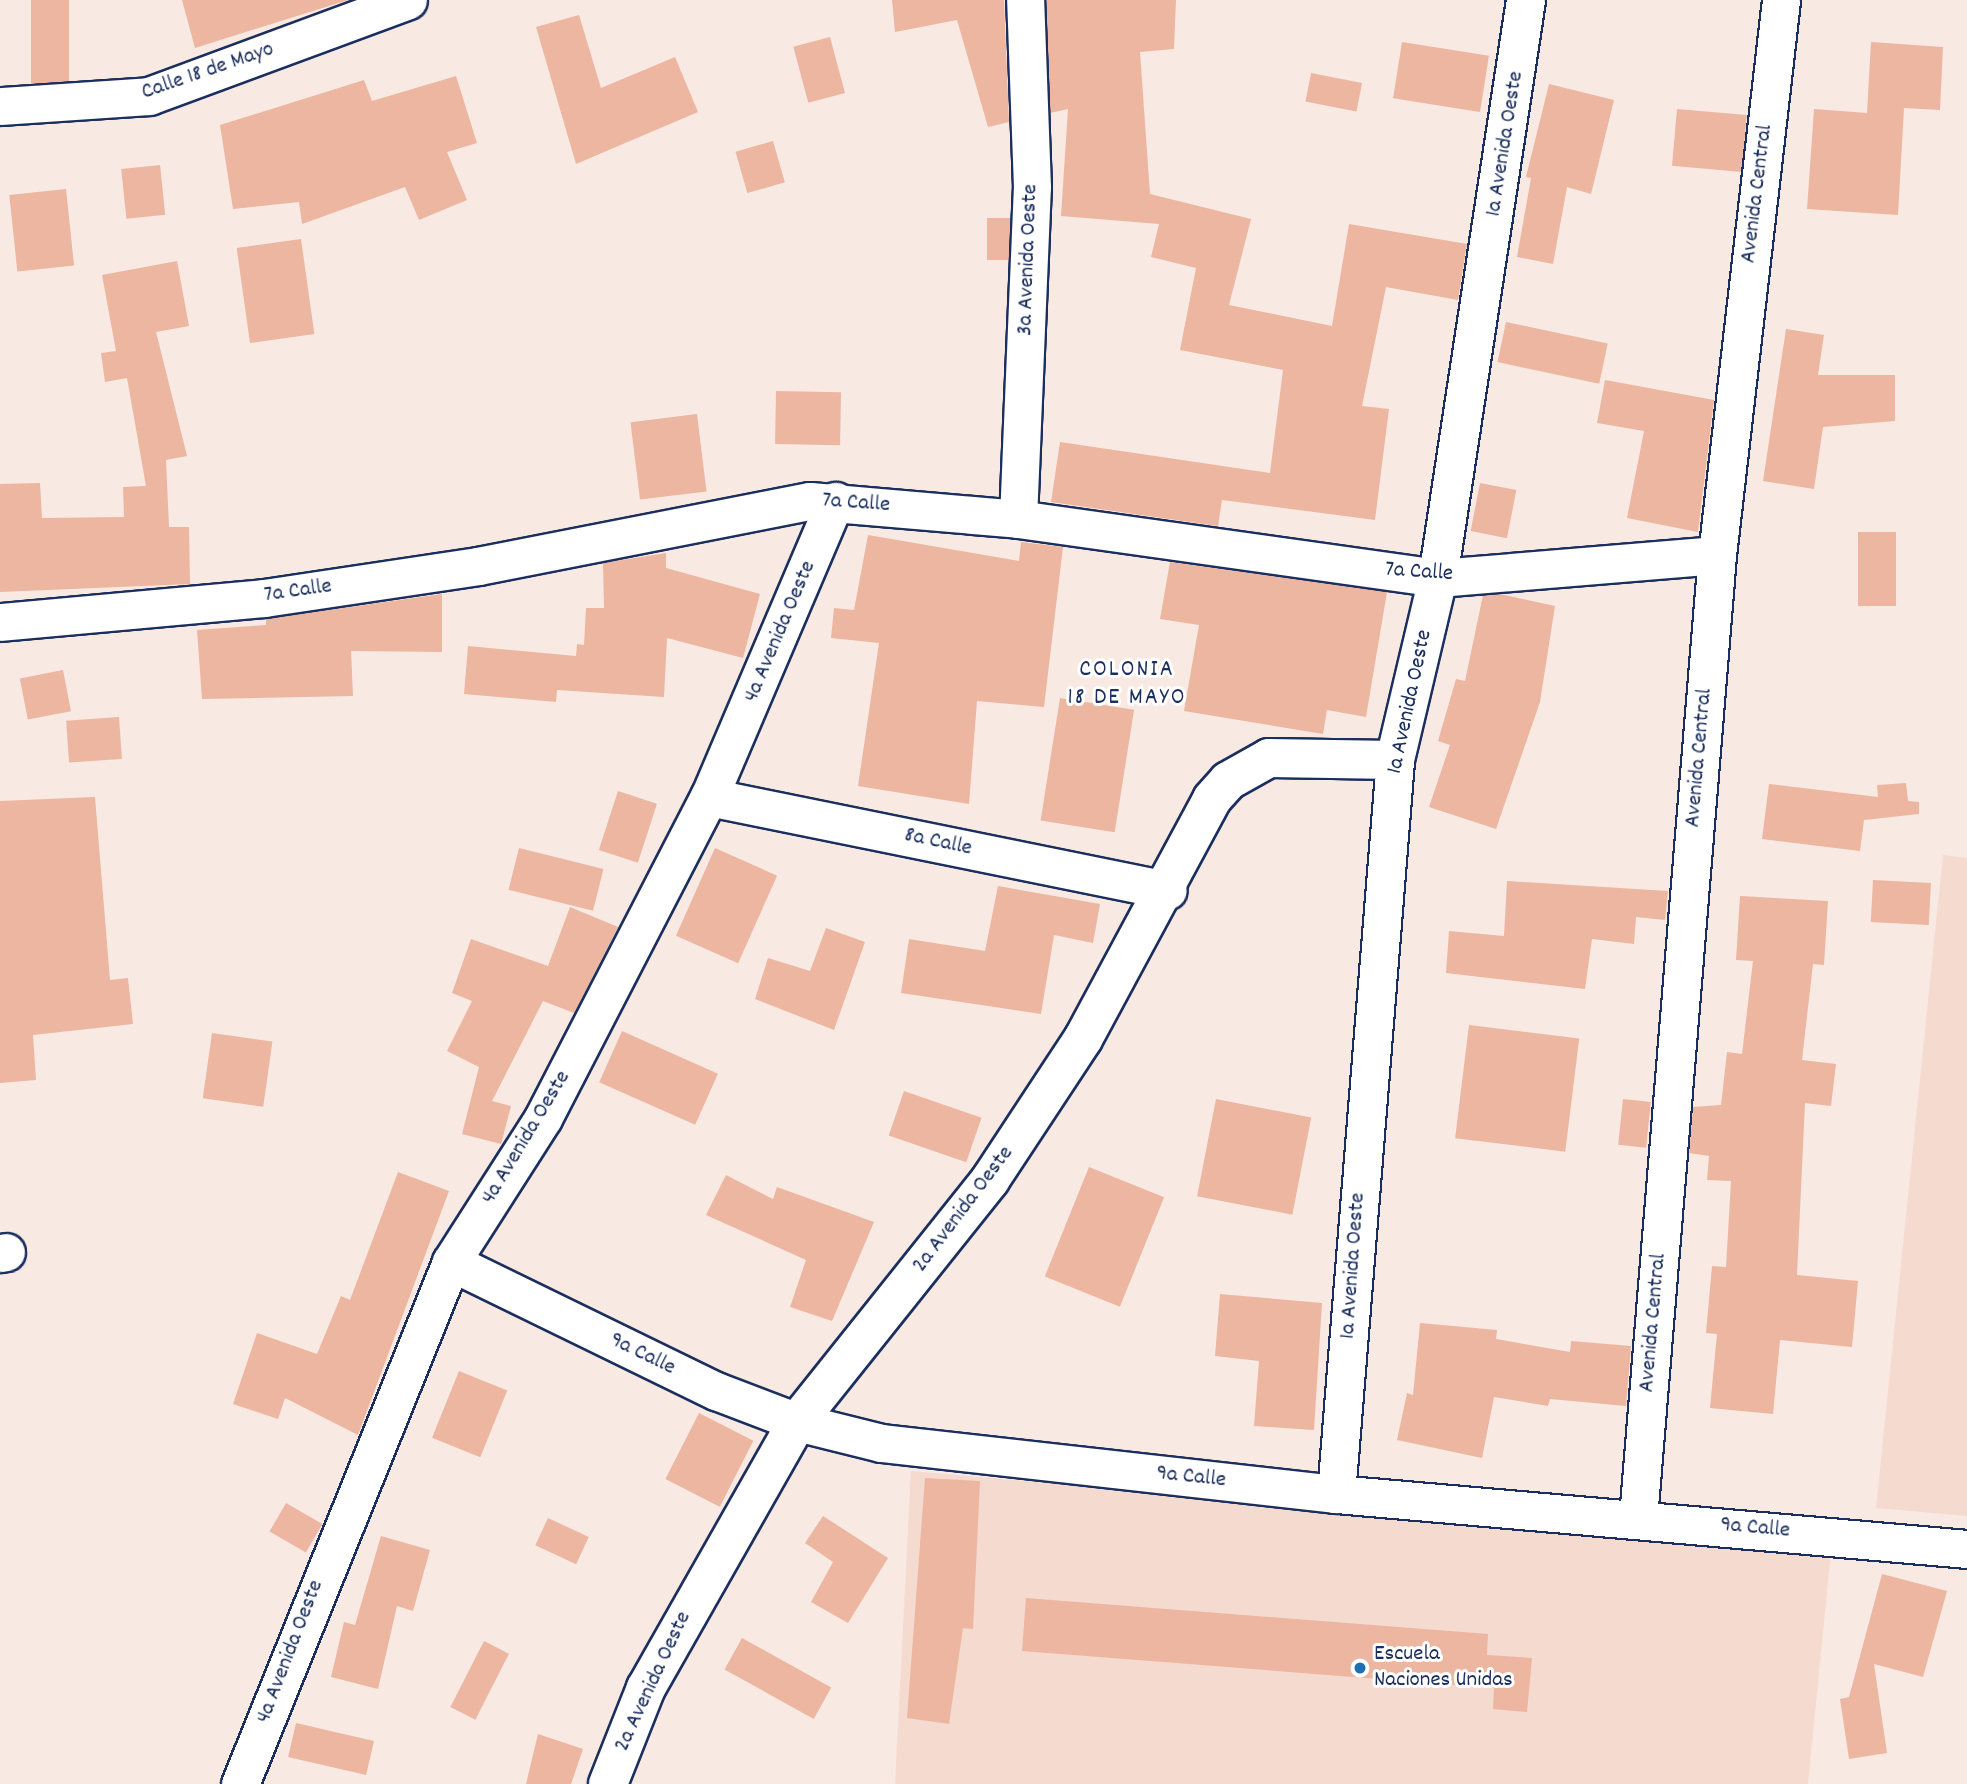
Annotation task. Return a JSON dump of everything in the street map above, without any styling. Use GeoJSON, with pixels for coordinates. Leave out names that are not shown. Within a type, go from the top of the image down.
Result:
{"type":"FeatureCollection","features":[{"type":"Feature","properties":{"kind":"street","name":"Calle 18 de Mayo"},"geometry":{"type":"LineString","coordinates":[[0,106],[149,96],[408,0]]}},
{"type":"Feature","properties":{"kind":"street","name":"3a Avenida Oeste"},"geometry":{"type":"LineString","coordinates":[[1018,519],[1032,187],[1025,0]]}},
{"type":"Feature","properties":{"kind":"street","name":"1a Avenida Oeste"},"geometry":{"type":"LineString","coordinates":[[1336,1494],[1395,760],[1438,578],[1526,0]]}},
{"type":"Feature","properties":{"kind":"street","name":"Avenida Central"},"geometry":{"type":"LineString","coordinates":[[1638,1518],[1717,555],[1781,0]]}},
{"type":"Feature","properties":{"kind":"street","name":"7a Calle"},"geometry":{"type":"LineString","coordinates":[[0,622],[264,598],[835,501],[1018,519],[1438,578],[1717,555]]}},
{"type":"Feature","properties":{"kind":"street","name":"4a Avenida Oeste"},"geometry":{"type":"LineString","coordinates":[[240,1784],[451,1262],[543,1118],[709,797],[835,501]]}},
{"type":"Feature","properties":{"kind":"street","name":"2a Avenida Oeste"},"geometry":{"type":"LineString","coordinates":[[608,1784],[646,1688],[797,1422],[990,1181],[1083,1039],[1168,890],[1212,799],[1247,768],[1292,754],[1395,760]]}},
{"type":"Feature","properties":{"kind":"street","name":"8a Calle"},"geometry":{"type":"LineString","coordinates":[[709,797],[1168,890]]}},
{"type":"Feature","properties":{"kind":"street","name":"9a Calle"},"geometry":{"type":"LineString","coordinates":[[451,1262],[716,1391],[797,1422],[881,1443],[1336,1494],[1638,1518],[1967,1549]]}},
{"type":"Feature","properties":{"kind":"shaded area"},"geometry":{"type":"Polygon","coordinates":[[[1943,855],[1967,858],[1967,1516],[1876,1508],[1943,855]]]}},
{"type":"Feature","properties":{"kind":"shaded area","name":"Escuela Naciones Unidas"},"geometry":{"type":"Polygon","coordinates":[[[911,1471],[1831,1552],[1808,1784],[895,1784],[911,1471]]]}},
{"type":"Feature","properties":{"kind":"building"},"geometry":{"type":"Polygon","coordinates":[[[31,0],[69,0],[69,83],[31,83],[31,0]]]}},
{"type":"Feature","properties":{"kind":"building"},"geometry":{"type":"Polygon","coordinates":[[[182,0],[348,0],[195,48],[182,0]]]}},
{"type":"Feature","properties":{"kind":"building"},"geometry":{"type":"Polygon","coordinates":[[[892,0],[1004,0],[1009,122],[988,127],[957,20],[895,32],[892,0]]]}},
{"type":"Feature","properties":{"kind":"building"},"geometry":{"type":"Polygon","coordinates":[[[1046,0],[1176,0],[1174,49],[1140,52],[1150,194],[1251,219],[1229,305],[1332,326],[1349,224],[1467,244],[1458,300],[1386,287],[1362,406],[1389,409],[1375,520],[1222,500],[1218,526],[1051,502],[1060,442],[1270,473],[1283,370],[1180,350],[1196,268],[1151,257],[1159,224],[1061,216],[1068,109],[1050,113],[1046,0]]]}},
{"type":"Feature","properties":{"kind":"building"},"geometry":{"type":"Polygon","coordinates":[[[579,15],[601,88],[675,57],[698,112],[576,164],[536,27],[579,15]]]}},
{"type":"Feature","properties":{"kind":"building"},"geometry":{"type":"Polygon","coordinates":[[[830,37],[845,93],[808,103],[793,47],[830,37]]]}},
{"type":"Feature","properties":{"kind":"building"},"geometry":{"type":"Polygon","coordinates":[[[1402,42],[1489,56],[1480,112],[1393,98],[1402,42]]]}},
{"type":"Feature","properties":{"kind":"building"},"geometry":{"type":"Polygon","coordinates":[[[1871,42],[1943,47],[1940,110],[1904,108],[1898,215],[1807,209],[1814,109],[1867,113],[1871,42]]]}},
{"type":"Feature","properties":{"kind":"building"},"geometry":{"type":"Polygon","coordinates":[[[1311,73],[1362,83],[1357,111],[1305,101],[1311,73]]]}},
{"type":"Feature","properties":{"kind":"building"},"geometry":{"type":"Polygon","coordinates":[[[456,76],[477,143],[447,152],[467,200],[419,220],[405,187],[302,224],[299,202],[233,209],[220,125],[364,80],[372,101],[456,76]]]}},
{"type":"Feature","properties":{"kind":"building"},"geometry":{"type":"Polygon","coordinates":[[[1549,84],[1614,100],[1591,194],[1567,187],[1553,264],[1517,257],[1531,178],[1526,177],[1549,84]]]}},
{"type":"Feature","properties":{"kind":"building"},"geometry":{"type":"Polygon","coordinates":[[[1677,109],[1747,115],[1742,172],[1672,166],[1677,109]]]}},
{"type":"Feature","properties":{"kind":"building"},"geometry":{"type":"Polygon","coordinates":[[[773,141],[785,182],[747,193],[736,152],[773,141]]]}},
{"type":"Feature","properties":{"kind":"building"},"geometry":{"type":"Polygon","coordinates":[[[160,165],[165,215],[126,219],[121,169],[160,165]]]}},
{"type":"Feature","properties":{"kind":"building"},"geometry":{"type":"Polygon","coordinates":[[[66,189],[74,266],[17,272],[9,195],[66,189]]]}},
{"type":"Feature","properties":{"kind":"building"},"geometry":{"type":"Polygon","coordinates":[[[987,218],[1010,218],[1010,260],[987,260],[987,218]]]}},
{"type":"Feature","properties":{"kind":"building"},"geometry":{"type":"Polygon","coordinates":[[[301,239],[314,334],[250,343],[237,248],[301,239]]]}},
{"type":"Feature","properties":{"kind":"building"},"geometry":{"type":"Polygon","coordinates":[[[177,261],[189,326],[156,332],[187,456],[166,460],[169,527],[189,527],[190,584],[0,592],[0,484],[40,483],[42,518],[124,517],[123,487],[146,486],[127,378],[105,382],[101,353],[116,351],[102,275],[177,261]]]}},
{"type":"Feature","properties":{"kind":"building"},"geometry":{"type":"Polygon","coordinates":[[[1506,322],[1608,344],[1599,384],[1497,362],[1506,322]]]}},
{"type":"Feature","properties":{"kind":"building"},"geometry":{"type":"Polygon","coordinates":[[[1786,329],[1824,335],[1818,375],[1895,375],[1895,421],[1823,427],[1814,489],[1763,481],[1786,329]]]}},
{"type":"Feature","properties":{"kind":"building"},"geometry":{"type":"Polygon","coordinates":[[[1605,380],[1714,400],[1698,532],[1627,518],[1644,431],[1597,423],[1605,380]]]}},
{"type":"Feature","properties":{"kind":"building"},"geometry":{"type":"Polygon","coordinates":[[[776,391],[841,392],[840,445],[775,444],[776,391]]]}},
{"type":"Feature","properties":{"kind":"building"},"geometry":{"type":"Polygon","coordinates":[[[697,414],[707,491],[640,500],[630,422],[697,414]]]}},
{"type":"Feature","properties":{"kind":"building"},"geometry":{"type":"Polygon","coordinates":[[[1480,483],[1516,490],[1507,538],[1471,531],[1480,483]]]}},
{"type":"Feature","properties":{"kind":"building"},"geometry":{"type":"Polygon","coordinates":[[[1858,532],[1896,532],[1896,606],[1858,606],[1858,532]]]}},
{"type":"Feature","properties":{"kind":"building"},"geometry":{"type":"Polygon","coordinates":[[[868,535],[1019,561],[1021,542],[1063,547],[1044,707],[977,701],[969,804],[858,786],[879,643],[831,638],[834,608],[854,610],[868,535]]]}},
{"type":"Feature","properties":{"kind":"building"},"geometry":{"type":"Polygon","coordinates":[[[666,553],[666,568],[760,594],[743,658],[667,638],[664,697],[557,690],[556,702],[464,694],[468,646],[576,656],[577,644],[584,645],[586,608],[604,608],[603,563],[666,553]]]}},
{"type":"Feature","properties":{"kind":"building"},"geometry":{"type":"Polygon","coordinates":[[[1170,562],[1387,592],[1366,717],[1327,710],[1323,734],[1184,711],[1199,625],[1160,619],[1170,562]]]}},
{"type":"Feature","properties":{"kind":"building"},"geometry":{"type":"Polygon","coordinates":[[[442,594],[442,652],[351,651],[353,696],[202,699],[197,630],[266,625],[266,619],[442,594]]]}},
{"type":"Feature","properties":{"kind":"building"},"geometry":{"type":"Polygon","coordinates":[[[1500,594],[1555,606],[1540,702],[1496,829],[1429,807],[1450,745],[1438,741],[1456,679],[1465,681],[1483,595],[1500,594]]]}},
{"type":"Feature","properties":{"kind":"building"},"geometry":{"type":"Polygon","coordinates":[[[63,670],[71,711],[28,720],[20,678],[63,670]]]}},
{"type":"Feature","properties":{"kind":"building"},"geometry":{"type":"Polygon","coordinates":[[[1060,698],[1134,710],[1115,832],[1041,820],[1060,698]]]}},
{"type":"Feature","properties":{"kind":"building"},"geometry":{"type":"Polygon","coordinates":[[[119,717],[122,759],[69,763],[66,721],[119,717]]]}},
{"type":"Feature","properties":{"kind":"building"},"geometry":{"type":"Polygon","coordinates":[[[1906,783],[1908,801],[1919,802],[1919,814],[1864,820],[1860,851],[1762,839],[1769,784],[1878,797],[1877,785],[1906,783]]]}},
{"type":"Feature","properties":{"kind":"building"},"geometry":{"type":"Polygon","coordinates":[[[618,791],[657,804],[638,863],[599,850],[618,791]]]}},
{"type":"Feature","properties":{"kind":"building"},"geometry":{"type":"Polygon","coordinates":[[[95,797],[110,980],[128,978],[133,1024],[33,1035],[36,1080],[0,1083],[0,801],[95,797]]]}},
{"type":"Feature","properties":{"kind":"building"},"geometry":{"type":"Polygon","coordinates":[[[519,848],[603,869],[593,911],[509,890],[519,848]]]}},
{"type":"Feature","properties":{"kind":"building"},"geometry":{"type":"Polygon","coordinates":[[[715,848],[777,876],[738,963],[676,936],[715,848]]]}},
{"type":"Feature","properties":{"kind":"building"},"geometry":{"type":"Polygon","coordinates":[[[1873,880],[1931,883],[1929,925],[1871,922],[1873,880]]]}},
{"type":"Feature","properties":{"kind":"building"},"geometry":{"type":"Polygon","coordinates":[[[1507,881],[1668,891],[1665,920],[1636,917],[1634,944],[1592,939],[1585,989],[1446,973],[1449,931],[1504,936],[1507,881]]]}},
{"type":"Feature","properties":{"kind":"building"},"geometry":{"type":"Polygon","coordinates":[[[998,886],[1100,904],[1093,943],[1054,935],[1041,1014],[901,993],[909,939],[985,951],[998,886]]]}},
{"type":"Feature","properties":{"kind":"building"},"geometry":{"type":"Polygon","coordinates":[[[1740,896],[1828,901],[1824,965],[1813,964],[1802,1060],[1836,1064],[1831,1106],[1805,1103],[1797,1275],[1858,1281],[1852,1347],[1780,1340],[1773,1414],[1710,1408],[1717,1334],[1706,1333],[1712,1266],[1726,1267],[1731,1181],[1707,1180],[1709,1156],[1689,1153],[1693,1107],[1721,1105],[1727,1052],[1742,1054],[1753,961],[1736,960],[1740,896]]]}},
{"type":"Feature","properties":{"kind":"building"},"geometry":{"type":"Polygon","coordinates":[[[570,907],[618,927],[574,1013],[543,1001],[492,1101],[511,1106],[501,1144],[462,1134],[479,1067],[447,1051],[472,1001],[452,993],[471,939],[548,966],[570,907]]]}},
{"type":"Feature","properties":{"kind":"building"},"geometry":{"type":"Polygon","coordinates":[[[826,928],[865,942],[834,1030],[755,999],[768,958],[810,971],[826,928]]]}},
{"type":"Feature","properties":{"kind":"building"},"geometry":{"type":"Polygon","coordinates":[[[1469,1025],[1579,1039],[1565,1152],[1455,1138],[1469,1025]]]}},
{"type":"Feature","properties":{"kind":"building"},"geometry":{"type":"Polygon","coordinates":[[[622,1031],[718,1074],[695,1125],[599,1082],[622,1031]]]}},
{"type":"Feature","properties":{"kind":"building"},"geometry":{"type":"Polygon","coordinates":[[[212,1033],[272,1041],[263,1107],[203,1098],[212,1033]]]}},
{"type":"Feature","properties":{"kind":"building"},"geometry":{"type":"Polygon","coordinates":[[[904,1091],[982,1118],[966,1162],[889,1135],[904,1091]]]}},
{"type":"Feature","properties":{"kind":"building"},"geometry":{"type":"Polygon","coordinates":[[[1216,1099],[1311,1118],[1292,1215],[1197,1196],[1216,1099]]]}},
{"type":"Feature","properties":{"kind":"building"},"geometry":{"type":"Polygon","coordinates":[[[1623,1099],[1651,1102],[1646,1148],[1618,1145],[1623,1099]]]}},
{"type":"Feature","properties":{"kind":"building"},"geometry":{"type":"Polygon","coordinates":[[[1089,1167],[1164,1197],[1120,1307],[1045,1276],[1089,1167]]]}},
{"type":"Feature","properties":{"kind":"building"},"geometry":{"type":"Polygon","coordinates":[[[398,1172],[449,1191],[358,1435],[285,1398],[278,1419],[233,1404],[257,1333],[317,1354],[341,1296],[350,1300],[398,1172]]]}},
{"type":"Feature","properties":{"kind":"building"},"geometry":{"type":"Polygon","coordinates":[[[726,1175],[773,1199],[777,1187],[874,1222],[832,1321],[790,1307],[806,1260],[706,1215],[726,1175]]]}},
{"type":"Feature","properties":{"kind":"building"},"geometry":{"type":"Polygon","coordinates":[[[1220,1294],[1322,1303],[1314,1430],[1254,1426],[1259,1361],[1215,1356],[1220,1294]]]}},
{"type":"Feature","properties":{"kind":"building"},"geometry":{"type":"Polygon","coordinates":[[[1420,1323],[1497,1330],[1496,1339],[1570,1352],[1571,1341],[1631,1346],[1626,1406],[1550,1399],[1548,1406],[1494,1397],[1482,1458],[1397,1440],[1407,1393],[1413,1395],[1420,1323]]]}},
{"type":"Feature","properties":{"kind":"building"},"geometry":{"type":"Polygon","coordinates":[[[459,1371],[507,1390],[480,1457],[432,1438],[459,1371]]]}},
{"type":"Feature","properties":{"kind":"building"},"geometry":{"type":"Polygon","coordinates":[[[699,1413],[753,1441],[720,1507],[665,1479],[699,1413]]]}},
{"type":"Feature","properties":{"kind":"building"},"geometry":{"type":"Polygon","coordinates":[[[925,1478],[980,1481],[973,1629],[963,1628],[949,1724],[907,1718],[925,1478]]]}},
{"type":"Feature","properties":{"kind":"building"},"geometry":{"type":"Polygon","coordinates":[[[286,1503],[322,1524],[306,1553],[270,1532],[286,1503]]]}},
{"type":"Feature","properties":{"kind":"building"},"geometry":{"type":"Polygon","coordinates":[[[823,1516],[888,1558],[848,1623],[811,1602],[833,1562],[805,1543],[823,1516]]]}},
{"type":"Feature","properties":{"kind":"building"},"geometry":{"type":"Polygon","coordinates":[[[548,1518],[589,1537],[576,1564],[535,1545],[548,1518]]]}},
{"type":"Feature","properties":{"kind":"building"},"geometry":{"type":"Polygon","coordinates":[[[381,1536],[430,1550],[413,1611],[397,1606],[378,1689],[331,1677],[344,1622],[355,1625],[381,1536]]]}},
{"type":"Feature","properties":{"kind":"building"},"geometry":{"type":"Polygon","coordinates":[[[1882,1574],[1947,1591],[1923,1677],[1874,1664],[1887,1753],[1849,1759],[1840,1699],[1849,1697],[1882,1574]]]}},
{"type":"Feature","properties":{"kind":"building"},"geometry":{"type":"Polygon","coordinates":[[[1026,1598],[1488,1634],[1487,1655],[1532,1658],[1527,1712],[1493,1709],[1494,1688],[1022,1651],[1026,1598]]]}},
{"type":"Feature","properties":{"kind":"building"},"geometry":{"type":"Polygon","coordinates":[[[742,1638],[831,1687],[814,1719],[725,1669],[742,1638]]]}},
{"type":"Feature","properties":{"kind":"building"},"geometry":{"type":"Polygon","coordinates":[[[484,1641],[509,1654],[475,1720],[450,1707],[484,1641]]]}},
{"type":"Feature","properties":{"kind":"building"},"geometry":{"type":"Polygon","coordinates":[[[296,1723],[374,1741],[366,1775],[288,1757],[296,1723]]]}},
{"type":"Feature","properties":{"kind":"building"},"geometry":{"type":"Polygon","coordinates":[[[538,1734],[583,1749],[571,1784],[526,1784],[538,1734]]]}},
{"type":"Feature","properties":{"kind":"place","name":"Escuela Naciones Unidas"},"geometry":{"type":"Point","coordinates":[1360,1668]}},
{"type":"Feature","properties":{"kind":"district","name":"COLONIA 18 DE MAYO"},"geometry":{"type":"Point","coordinates":[1127,685]}}]}
